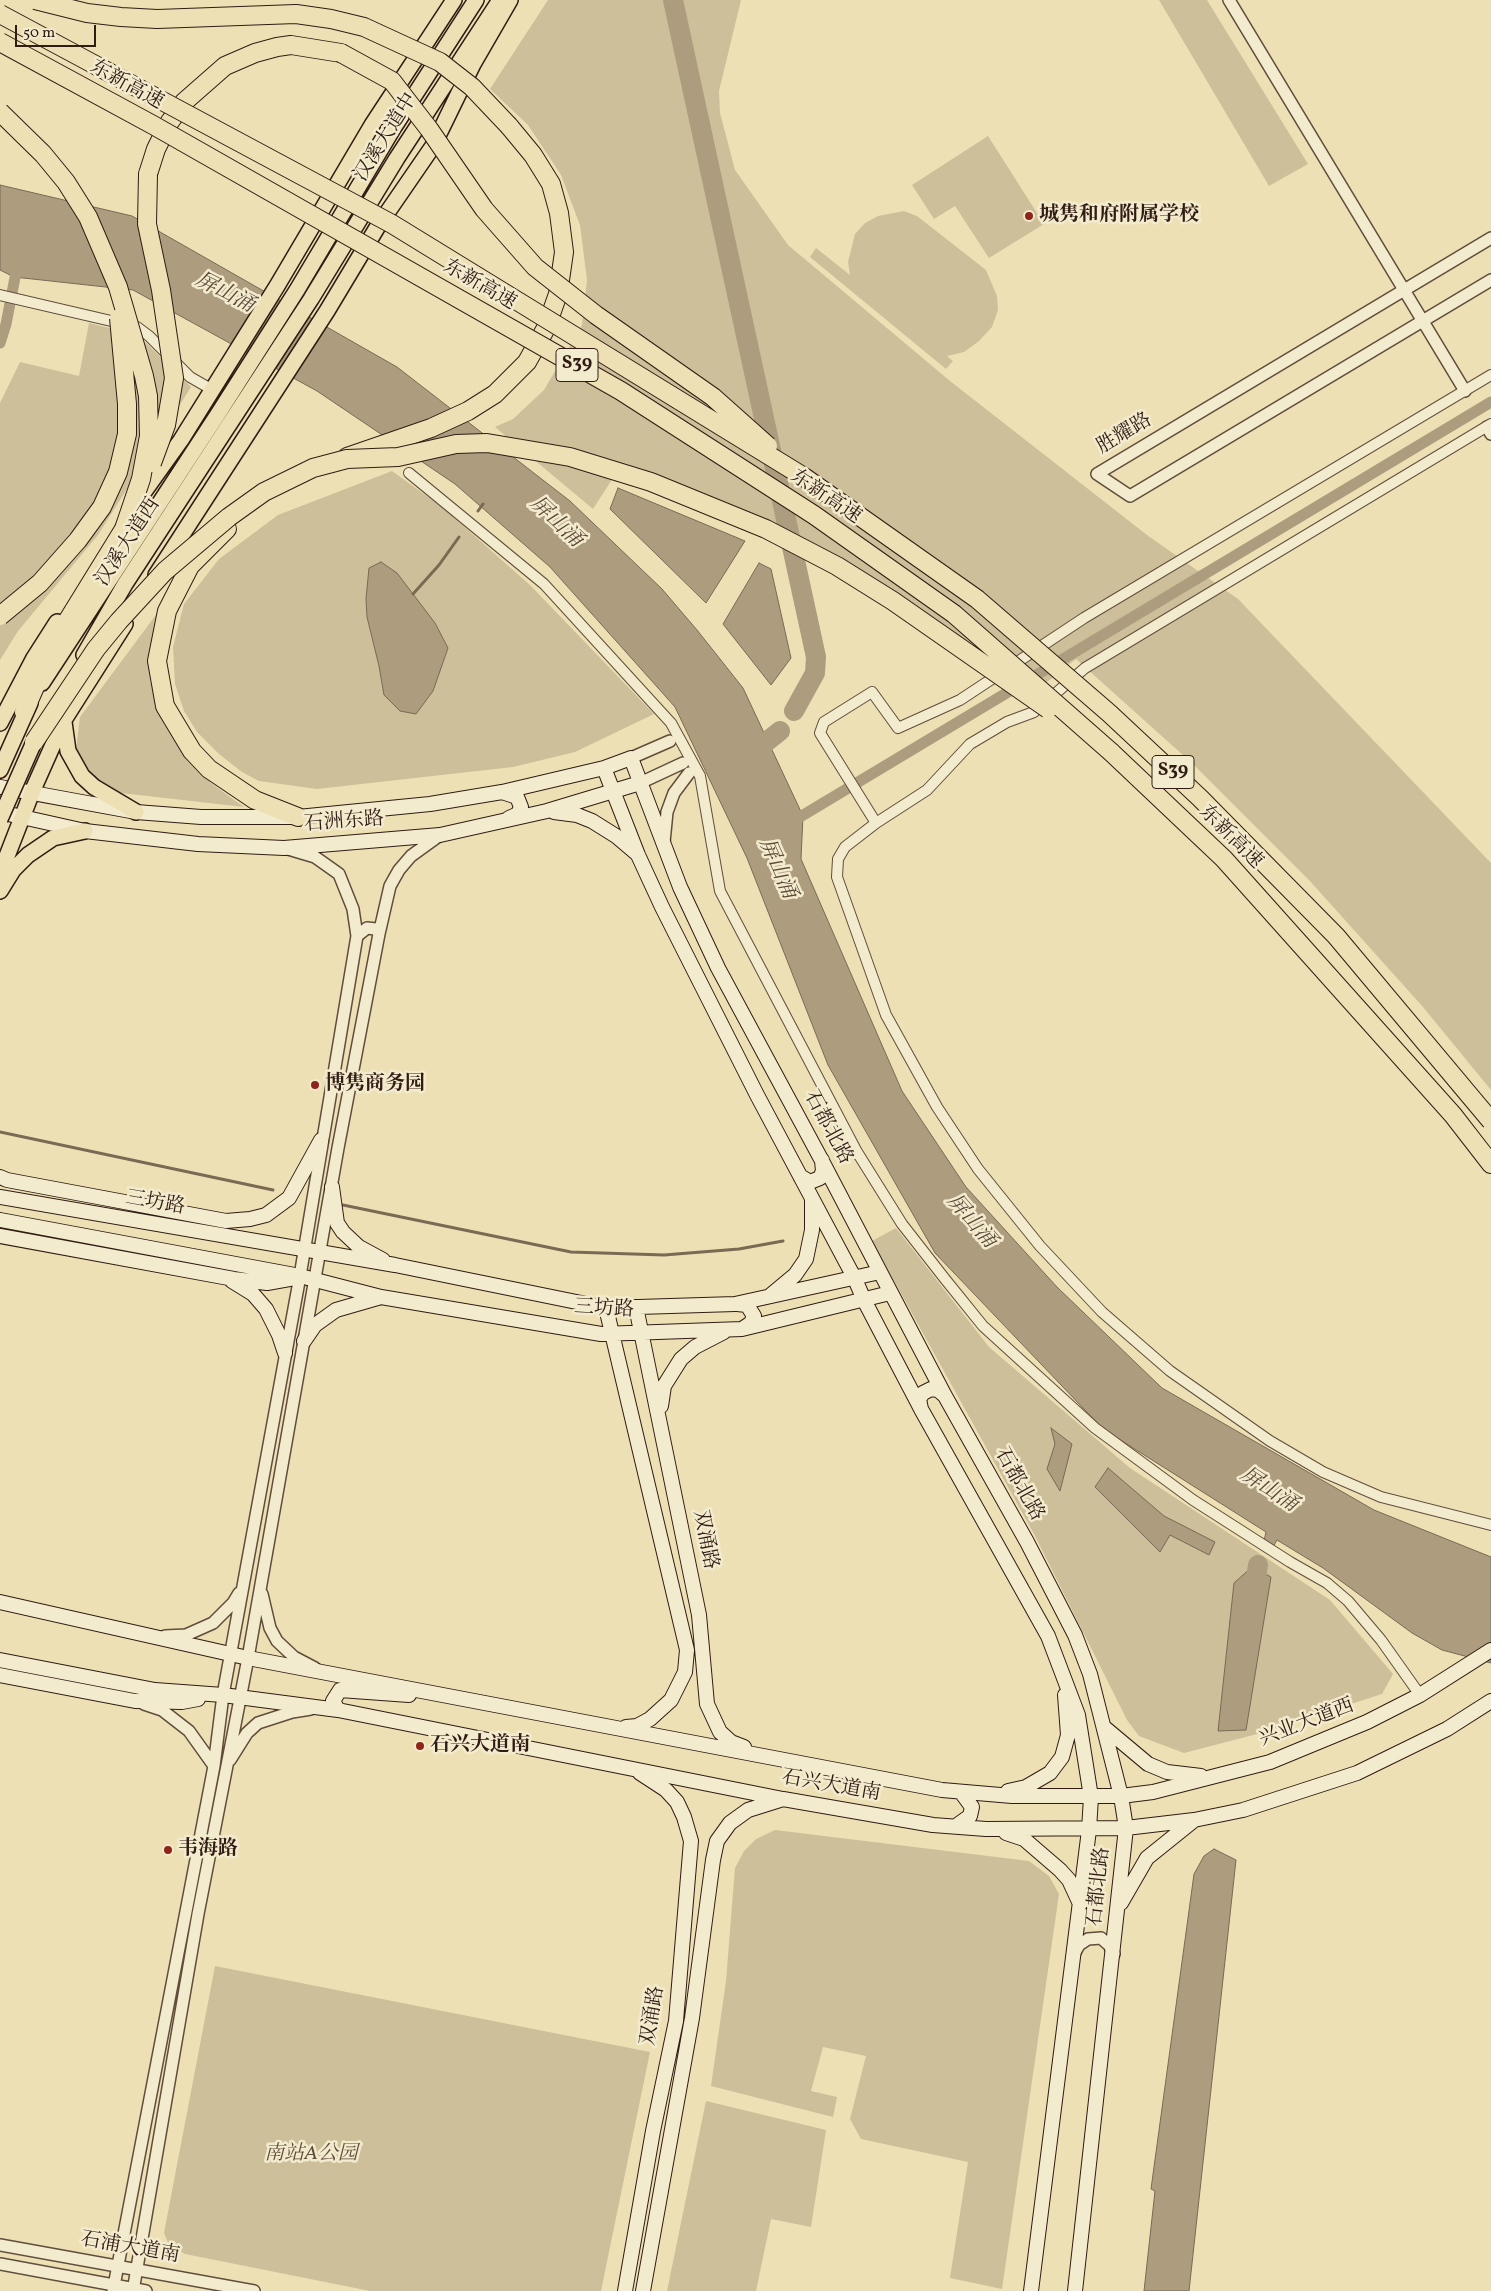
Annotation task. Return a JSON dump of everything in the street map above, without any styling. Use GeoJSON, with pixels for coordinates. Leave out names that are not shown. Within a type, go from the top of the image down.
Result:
{"type":"FeatureCollection","features":[{"type":"Feature","properties":{"kind":"highway"},"geometry":{"type":"LineString","coordinates":[[34,742],[96,649],[165,571],[222,522],[264,492],[313,468],[431,428],[468,411],[495,394],[527,362],[546,328],[558,294],[564,252],[551,184],[533,155],[472,87],[440,62],[364,27],[331,19],[296,14],[157,19],[121,17],[87,13],[35,0]]}},
{"type":"Feature","properties":{"kind":"highway","name":"东新高速"},"geometry":{"type":"LineString","coordinates":[[0,14],[392,224],[804,477],[978,599],[1109,713],[1200,798],[1336,936],[1491,1121]]}},
{"type":"Feature","properties":{"kind":"highway","name":"东新高速"},"geometry":{"type":"LineString","coordinates":[[0,42],[162,130],[621,391],[814,515],[954,614],[1111,752],[1224,860],[1453,1115],[1491,1164]]}},
{"type":"Feature","properties":{"kind":"highway"},"geometry":{"type":"LineString","coordinates":[[10,711],[124,529],[166,425],[174,378],[161,290],[147,224],[148,174],[156,149],[184,102],[225,66],[255,53],[277,47],[291,46],[341,52],[392,81],[429,129],[484,209],[535,267],[596,315],[713,397],[804,477]]}},
{"type":"Feature","properties":{"kind":"highway"},"geometry":{"type":"LineString","coordinates":[[0,112],[43,154],[66,182],[88,216],[118,287],[144,376],[150,414],[149,436],[141,479],[124,529]]}},
{"type":"Feature","properties":{"kind":"highway"},"geometry":{"type":"LineString","coordinates":[[0,616],[40,583],[78,540],[102,507],[118,472],[127,434],[127,404],[118,287]]}},
{"type":"Feature","properties":{"kind":"highway"},"geometry":{"type":"LineString","coordinates":[[298,817],[255,800],[209,769],[192,751],[165,706],[158,677],[158,645],[174,595],[182,579],[200,555],[264,499],[313,468],[347,459],[398,457],[456,444],[487,443],[570,457],[651,482],[766,529],[837,566],[894,601],[1111,752]]}},
{"type":"Feature","properties":{"kind":"main road"},"geometry":{"type":"LineString","coordinates":[[0,723],[10,711],[34,658],[103,550],[181,440],[211,389],[277,286],[372,125],[454,0]]}},
{"type":"Feature","properties":{"kind":"main road"},"geometry":{"type":"LineString","coordinates":[[436,29],[459,0]]}},
{"type":"Feature","properties":{"kind":"main road","name":"汉溪大道中"},"geometry":{"type":"LineString","coordinates":[[297,290],[394,127],[476,0]]}},
{"type":"Feature","properties":{"kind":"main road","name":"汉溪大道中"},"geometry":{"type":"LineString","coordinates":[[311,299],[402,150],[500,0]]}},
{"type":"Feature","properties":{"kind":"main road"},"geometry":{"type":"LineString","coordinates":[[0,874],[22,816],[64,720],[218,476],[279,387],[383,219],[433,146],[473,64],[510,0]]}},
{"type":"Feature","properties":{"kind":"main road"},"geometry":{"type":"LineString","coordinates":[[311,299],[383,198],[450,110]]}},
{"type":"Feature","properties":{"kind":"main road"},"geometry":{"type":"LineString","coordinates":[[277,286],[394,127]]}},
{"type":"Feature","properties":{"kind":"main road","name":"汉溪大道西"},"geometry":{"type":"LineString","coordinates":[[0,770],[10,711],[297,290]]}},
{"type":"Feature","properties":{"kind":"main road","name":"汉溪大道西"},"geometry":{"type":"LineString","coordinates":[[0,819],[34,742],[125,584],[311,299]]}},
{"type":"Feature","properties":{"kind":"main road"},"geometry":{"type":"LineString","coordinates":[[64,720],[68,751],[82,776],[94,787],[136,812],[126,820],[126,832],[132,836]]}},
{"type":"Feature","properties":{"kind":"main road","name":"石洲东路"},"geometry":{"type":"LineString","coordinates":[[0,787],[136,812],[201,817],[298,817],[367,812],[502,792],[604,768],[631,758]]}},
{"type":"Feature","properties":{"kind":"main road","name":"石都北路"},"geometry":{"type":"LineString","coordinates":[[631,758],[680,887],[718,968],[822,1160],[945,1396],[1027,1542],[1075,1635],[1090,1674],[1121,1796],[1126,1828],[1114,1954],[1075,2291]]}},
{"type":"Feature","properties":{"kind":"main road","name":"石都北路"},"geometry":{"type":"LineString","coordinates":[[604,768],[638,855],[658,898],[757,1095],[812,1195],[921,1409],[1048,1636],[1078,1715],[1091,1797],[1089,1830],[1081,1907],[1031,2291]]}},
{"type":"Feature","properties":{"kind":"main road","name":"石洲东路"},"geometry":{"type":"LineString","coordinates":[[0,812],[86,830],[132,836],[198,844],[284,848],[440,835],[547,811],[640,783]]}},
{"type":"Feature","properties":{"kind":"main road"},"geometry":{"type":"LineString","coordinates":[[502,792],[517,797],[521,807],[518,814],[506,820]]}},
{"type":"Feature","properties":{"kind":"main road"},"geometry":{"type":"LineString","coordinates":[[547,811],[576,815],[592,821],[616,836],[638,855]]}},
{"type":"Feature","properties":{"kind":"main road"},"geometry":{"type":"LineString","coordinates":[[0,891],[13,870],[28,856],[53,838],[86,830]]}},
{"type":"Feature","properties":{"kind":"main road"},"geometry":{"type":"LineString","coordinates":[[658,898],[656,889],[660,883],[668,879],[680,887]]}},
{"type":"Feature","properties":{"kind":"main road"},"geometry":{"type":"LineString","coordinates":[[2,1179],[226,1221],[250,1219],[266,1215],[289,1198],[321,1145]]}},
{"type":"Feature","properties":{"kind":"main road"},"geometry":{"type":"LineString","coordinates":[[800,1176],[810,1182],[820,1178],[823,1171],[822,1160]]}},
{"type":"Feature","properties":{"kind":"main road"},"geometry":{"type":"LineString","coordinates":[[332,1188],[337,1223],[343,1232],[359,1247],[395,1265]]}},
{"type":"Feature","properties":{"kind":"main road"},"geometry":{"type":"LineString","coordinates":[[768,1297],[795,1275],[806,1260],[812,1230],[812,1195]]}},
{"type":"Feature","properties":{"kind":"main road","name":"三坊路"},"geometry":{"type":"LineString","coordinates":[[0,1197],[303,1251],[395,1265],[606,1308],[735,1304],[880,1272]]}},
{"type":"Feature","properties":{"kind":"main road"},"geometry":{"type":"LineString","coordinates":[[0,1220],[300,1276]]}},
{"type":"Feature","properties":{"kind":"main road"},"geometry":{"type":"LineString","coordinates":[[0,1236],[223,1277],[267,1283],[300,1276]]}},
{"type":"Feature","properties":{"kind":"main road","name":"三坊路"},"geometry":{"type":"LineString","coordinates":[[300,1276],[381,1297],[614,1335],[642,1332],[737,1330],[890,1293]]}},
{"type":"Feature","properties":{"kind":"main road"},"geometry":{"type":"LineString","coordinates":[[223,1277],[242,1286],[259,1301],[279,1335],[285,1353]]}},
{"type":"Feature","properties":{"kind":"main road"},"geometry":{"type":"LineString","coordinates":[[304,1341],[315,1325],[330,1313],[381,1297]]}},
{"type":"Feature","properties":{"kind":"main road"},"geometry":{"type":"LineString","coordinates":[[660,1420],[664,1386],[676,1365],[695,1346],[751,1323],[754,1316],[747,1305],[735,1304]]}},
{"type":"Feature","properties":{"kind":"main road","name":"双涌路"},"geometry":{"type":"LineString","coordinates":[[636,1307],[699,1614],[708,1704],[720,1732],[731,1742],[762,1756]]}},
{"type":"Feature","properties":{"kind":"main road","name":"双涌路"},"geometry":{"type":"LineString","coordinates":[[606,1308],[614,1335],[687,1650],[685,1672],[671,1700],[650,1719],[637,1726],[620,1728]]}},
{"type":"Feature","properties":{"kind":"main road"},"geometry":{"type":"LineString","coordinates":[[921,1409],[920,1399],[923,1393],[931,1389],[938,1390],[945,1396]]}},
{"type":"Feature","properties":{"kind":"main road","name":"石兴大道南"},"geometry":{"type":"LineString","coordinates":[[0,1602],[248,1658],[961,1792],[994,1795],[1121,1796]]}},
{"type":"Feature","properties":{"kind":"main road","name":"兴业大道西"},"geometry":{"type":"LineString","coordinates":[[1121,1796],[1153,1792],[1211,1778],[1270,1762],[1316,1744],[1367,1722],[1420,1695],[1491,1650]]}},
{"type":"Feature","properties":{"kind":"main road","name":"石兴大道南"},"geometry":{"type":"LineString","coordinates":[[0,1660],[154,1690],[223,1695],[338,1710],[784,1799],[933,1825],[986,1829],[1089,1830],[1126,1828]]}},
{"type":"Feature","properties":{"kind":"main road"},"geometry":{"type":"LineString","coordinates":[[1062,1669],[1072,1685],[1078,1689],[1085,1688],[1090,1674]]}},
{"type":"Feature","properties":{"kind":"main road"},"geometry":{"type":"LineString","coordinates":[[994,1795],[1026,1786],[1050,1773],[1062,1757],[1068,1735],[1062,1669]]}},
{"type":"Feature","properties":{"kind":"main road"},"geometry":{"type":"LineString","coordinates":[[0,1675],[135,1701],[182,1702],[223,1695]]}},
{"type":"Feature","properties":{"kind":"main road"},"geometry":{"type":"LineString","coordinates":[[338,1710],[333,1700],[340,1690],[392,1695],[442,1695]]}},
{"type":"Feature","properties":{"kind":"main road"},"geometry":{"type":"LineString","coordinates":[[1126,1828],[1194,1820],[1243,1810],[1357,1773],[1447,1729],[1491,1701]]}},
{"type":"Feature","properties":{"kind":"main road"},"geometry":{"type":"LineString","coordinates":[[1104,1728],[1148,1764],[1166,1772],[1211,1778]]}},
{"type":"Feature","properties":{"kind":"main road","name":"双涌路"},"geometry":{"type":"LineString","coordinates":[[625,2291],[653,2131],[676,2021],[691,1842],[684,1816],[677,1802],[666,1790],[633,1768]]}},
{"type":"Feature","properties":{"kind":"main road"},"geometry":{"type":"LineString","coordinates":[[956,1826],[970,1816],[972,1807],[961,1792]]}},
{"type":"Feature","properties":{"kind":"main road","name":"双涌路"},"geometry":{"type":"LineString","coordinates":[[643,2291],[692,2018],[717,1841],[730,1823],[748,1810],[784,1799]]}},
{"type":"Feature","properties":{"kind":"main road"},"geometry":{"type":"LineString","coordinates":[[1118,1908],[1148,1858],[1194,1820]]}},
{"type":"Feature","properties":{"kind":"main road"},"geometry":{"type":"LineString","coordinates":[[986,1829],[1024,1839],[1042,1853],[1069,1880],[1081,1907]]}},
{"type":"Feature","properties":{"kind":"street"},"geometry":{"type":"LineString","coordinates":[[1229,0],[1464,391]]}},
{"type":"Feature","properties":{"kind":"street","name":"胜耀路"},"geometry":{"type":"LineString","coordinates":[[1491,238],[1097,474],[1130,496],[1491,280]]}},
{"type":"Feature","properties":{"kind":"street"},"geometry":{"type":"LineString","coordinates":[[0,295],[137,327],[149,336],[190,377],[211,389]]}},
{"type":"Feature","properties":{"kind":"street"},"geometry":{"type":"LineString","coordinates":[[876,823],[820,733],[824,722],[872,692],[898,728],[960,700],[1084,618],[1491,375]]}},
{"type":"Feature","properties":{"kind":"street"},"geometry":{"type":"LineString","coordinates":[[1490,428],[1085,668],[1034,712],[1007,722],[970,744],[927,790],[876,823],[845,847],[838,859],[837,877],[886,1014],[937,1107],[978,1169],[1040,1246],[1102,1312],[1170,1371],[1270,1441],[1323,1472],[1381,1497],[1491,1525]]}},
{"type":"Feature","properties":{"kind":"street"},"geometry":{"type":"LineString","coordinates":[[410,473],[544,584],[671,723],[700,776],[720,891],[857,1152],[899,1219],[983,1326],[1095,1428],[1193,1500],[1290,1562],[1327,1583],[1348,1601],[1381,1640],[1420,1695]]}},
{"type":"Feature","properties":{"kind":"street","name":"石洲东路"},"geometry":{"type":"LineString","coordinates":[[631,758],[670,742]]}},
{"type":"Feature","properties":{"kind":"street","name":"石洲东路"},"geometry":{"type":"LineString","coordinates":[[640,783],[683,763]]}},
{"type":"Feature","properties":{"kind":"street"},"geometry":{"type":"LineString","coordinates":[[664,844],[669,806],[674,793],[689,773]]}},
{"type":"Feature","properties":{"kind":"street"},"geometry":{"type":"LineString","coordinates":[[114,2287],[220,1768],[248,1658],[338,1148],[379,934],[390,886],[399,870],[411,856],[440,835]]}},
{"type":"Feature","properties":{"kind":"street"},"geometry":{"type":"LineString","coordinates":[[134,2290],[220,1768],[223,1695],[300,1276],[339,1049],[356,936],[352,908],[340,874],[315,857],[284,848]]}},
{"type":"Feature","properties":{"kind":"street"},"geometry":{"type":"LineString","coordinates":[[356,936],[367,928],[376,929],[379,934]]}},
{"type":"Feature","properties":{"kind":"street"},"geometry":{"type":"LineString","coordinates":[[321,1145],[327,1156],[331,1156],[338,1148]]}},
{"type":"Feature","properties":{"kind":"street"},"geometry":{"type":"LineString","coordinates":[[154,1636],[186,1635],[213,1623],[234,1603],[244,1582]]}},
{"type":"Feature","properties":{"kind":"street"},"geometry":{"type":"LineString","coordinates":[[260,1584],[263,1606],[277,1641],[294,1657],[326,1673]]}},
{"type":"Feature","properties":{"kind":"street"},"geometry":{"type":"LineString","coordinates":[[135,1701],[162,1710],[178,1722],[220,1768]]}},
{"type":"Feature","properties":{"kind":"street"},"geometry":{"type":"LineString","coordinates":[[220,1768],[258,1723],[292,1712],[322,1708]]}},
{"type":"Feature","properties":{"kind":"street"},"geometry":{"type":"LineString","coordinates":[[1074,1954],[1079,1944],[1088,1939],[1101,1938],[1114,1954]]}},
{"type":"Feature","properties":{"kind":"street","name":"石浦大道南"},"geometry":{"type":"LineString","coordinates":[[0,2244],[118,2266],[213,2287],[254,2291]]}},
{"type":"Feature","properties":{"kind":"street"},"geometry":{"type":"LineString","coordinates":[[13,2267],[25,2262],[26,2256],[24,2251],[18,2248]]}},
{"type":"Feature","properties":{"kind":"street","name":"石浦大道南"},"geometry":{"type":"LineString","coordinates":[[0,2264],[114,2287],[146,2291]]}},
{"type":"Feature","properties":{"kind":"green space"},"geometry":{"type":"Polygon","coordinates":[[[548,0],[741,0],[719,91],[720,113],[735,170],[788,245],[950,381],[1147,535],[1238,599],[1491,863],[1491,1090],[1423,1007],[1309,880],[1194,765],[1076,659],[1022,702],[911,621],[802,555],[707,511],[613,478],[593,509],[495,427],[513,419],[544,390],[582,325],[587,280],[580,225],[561,175],[528,125],[490,89],[548,0]]]}},
{"type":"Feature","properties":{"kind":"green space"},"geometry":{"type":"Polygon","coordinates":[[[1159,0],[1207,0],[1308,164],[1269,186],[1159,0]]]}},
{"type":"Feature","properties":{"kind":"green space"},"geometry":{"type":"Polygon","coordinates":[[[988,136],[1044,224],[989,258],[955,206],[934,219],[912,185],[988,136]]]}},
{"type":"Feature","properties":{"kind":"green space"},"geometry":{"type":"Polygon","coordinates":[[[904,211],[917,216],[986,270],[997,296],[998,310],[992,327],[979,341],[964,352],[947,356],[953,361],[946,369],[810,257],[816,248],[850,275],[848,262],[855,234],[865,223],[878,216],[904,211]]]}},
{"type":"Feature","properties":{"kind":"green space"},"geometry":{"type":"Polygon","coordinates":[[[89,323],[138,335],[191,387],[98,535],[18,631],[0,660],[0,403],[20,362],[79,376],[89,323]]]}},
{"type":"Feature","properties":{"kind":"green space"},"geometry":{"type":"Polygon","coordinates":[[[392,471],[442,507],[531,586],[654,714],[575,752],[513,767],[317,789],[259,781],[242,772],[219,754],[197,732],[184,711],[175,684],[173,647],[184,604],[219,559],[278,515],[392,471]]]}},
{"type":"Feature","properties":{"kind":"green space"},"geometry":{"type":"Polygon","coordinates":[[[161,608],[149,657],[150,680],[163,722],[197,770],[212,784],[244,807],[121,793],[92,777],[76,750],[80,717],[161,608]]]}},
{"type":"Feature","properties":{"kind":"green space"},"geometry":{"type":"Polygon","coordinates":[[[896,1228],[989,1347],[1130,1468],[1330,1600],[1393,1674],[1382,1694],[1257,1734],[1184,1753],[1139,1736],[1127,1720],[1034,1534],[872,1241],[896,1228]]]}},
{"type":"Feature","properties":{"kind":"green space"},"geometry":{"type":"Polygon","coordinates":[[[775,1830],[1029,1861],[1049,1876],[1059,1894],[1002,2289],[950,2278],[968,2162],[861,2139],[850,2119],[866,2056],[823,2047],[811,2091],[837,2097],[833,2117],[711,2086],[726,1981],[735,1868],[744,1851],[756,1839],[775,1830]]]}},
{"type":"Feature","properties":{"kind":"green space","name":"南站A公园"},"geometry":{"type":"Polygon","coordinates":[[[215,1966],[650,2052],[601,2291],[370,2291],[185,2254],[169,2245],[164,2233],[215,1966]]]}},
{"type":"Feature","properties":{"kind":"green space"},"geometry":{"type":"Polygon","coordinates":[[[706,2101],[826,2130],[811,2227],[771,2219],[756,2291],[667,2291],[706,2101]]]}},
{"type":"Feature","properties":{"kind":"water","name":"屏山涌"},"geometry":{"type":"Polygon","coordinates":[[[0,185],[132,216],[397,367],[570,501],[662,589],[743,688],[803,816],[801,859],[902,1091],[966,1187],[1057,1287],[1162,1388],[1374,1510],[1491,1557],[1491,1663],[1442,1650],[1412,1633],[1323,1568],[1277,1540],[1273,1547],[1264,1541],[1266,1532],[1103,1429],[935,1253],[828,1065],[747,858],[675,707],[550,567],[455,484],[317,391],[133,290],[14,277],[0,270],[0,185]]]}},
{"type":"Feature","properties":{"kind":"water"},"geometry":{"type":"Polygon","coordinates":[[[618,488],[745,541],[706,603],[610,509],[618,488]]]}},
{"type":"Feature","properties":{"kind":"water"},"geometry":{"type":"Polygon","coordinates":[[[381,562],[397,573],[435,623],[448,648],[433,691],[416,714],[400,711],[384,695],[367,617],[366,599],[369,568],[381,562]]]}},
{"type":"Feature","properties":{"kind":"water"},"geometry":{"type":"Polygon","coordinates":[[[759,563],[771,569],[791,658],[771,685],[723,624],[759,563]]]}},
{"type":"Feature","properties":{"kind":"water"},"geometry":{"type":"Polygon","coordinates":[[[1051,1428],[1072,1444],[1060,1491],[1047,1469],[1055,1444],[1051,1428]]]}},
{"type":"Feature","properties":{"kind":"water"},"geometry":{"type":"Polygon","coordinates":[[[1108,1468],[1164,1516],[1215,1542],[1209,1555],[1170,1535],[1160,1552],[1095,1487],[1108,1468]]]}},
{"type":"Feature","properties":{"kind":"water"},"geometry":{"type":"Polygon","coordinates":[[[1252,1567],[1271,1577],[1246,1730],[1218,1731],[1234,1583],[1252,1567]]]}},
{"type":"Feature","properties":{"kind":"water"},"geometry":{"type":"Polygon","coordinates":[[[1214,1849],[1236,1860],[1189,2291],[1144,2291],[1155,2191],[1151,2189],[1194,1874],[1204,1856],[1214,1849]]]}},
{"type":"Feature","properties":{"kind":"waterway"},"geometry":{"type":"LineString","coordinates":[[673,0],[816,657],[815,673],[794,711]]}},
{"type":"Feature","properties":{"kind":"waterway"},"geometry":{"type":"LineString","coordinates":[[0,343],[6,324],[18,262]]}},
{"type":"Feature","properties":{"kind":"waterway"},"geometry":{"type":"LineString","coordinates":[[790,823],[1491,402]]}},
{"type":"Feature","properties":{"kind":"waterway"},"geometry":{"type":"LineString","coordinates":[[478,511],[483,504]]}},
{"type":"Feature","properties":{"kind":"waterway"},"geometry":{"type":"LineString","coordinates":[[413,594],[439,565],[459,537]]}},
{"type":"Feature","properties":{"kind":"waterway"},"geometry":{"type":"LineString","coordinates":[[746,758],[780,731]]}},
{"type":"Feature","properties":{"kind":"waterway"},"geometry":{"type":"LineString","coordinates":[[0,1132],[273,1190]]}},
{"type":"Feature","properties":{"kind":"waterway"},"geometry":{"type":"LineString","coordinates":[[343,1205],[571,1252],[664,1255],[739,1249],[783,1241]]}},
{"type":"Feature","properties":{"kind":"waterway"},"geometry":{"type":"LineString","coordinates":[[1253,1596],[1258,1565]]}},
{"type":"Feature","properties":{"kind":"place","name":"城隽和府附属学校"},"geometry":{"type":"Point","coordinates":[1029,216]}},
{"type":"Feature","properties":{"kind":"place","name":"博隽商务园"},"geometry":{"type":"Point","coordinates":[315,1085]}},
{"type":"Feature","properties":{"kind":"place","name":"石兴大道南"},"geometry":{"type":"Point","coordinates":[420,1746]}},
{"type":"Feature","properties":{"kind":"place","name":"韦海路"},"geometry":{"type":"Point","coordinates":[168,1850]}}]}
